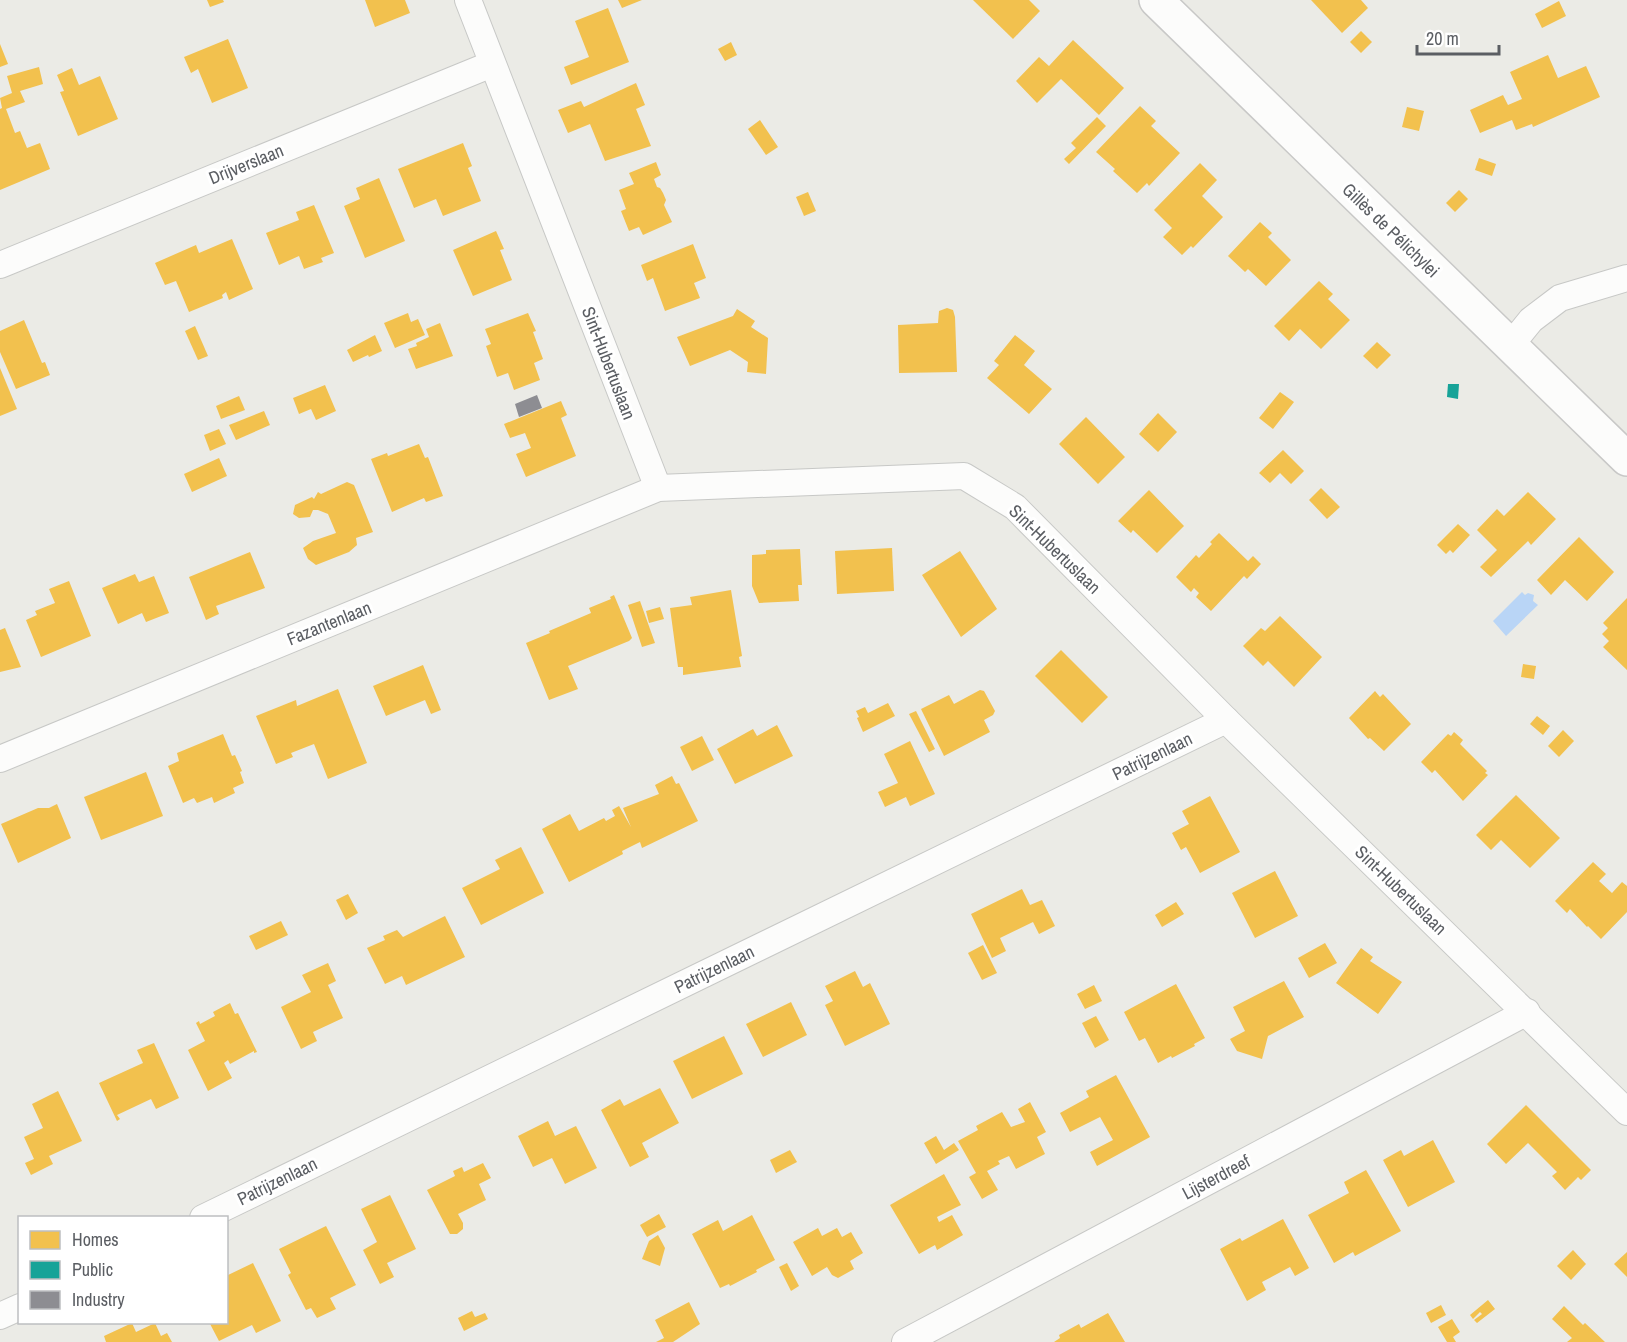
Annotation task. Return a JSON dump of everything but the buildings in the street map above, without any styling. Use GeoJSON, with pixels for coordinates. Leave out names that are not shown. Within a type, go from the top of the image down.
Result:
{"type":"FeatureCollection","features":[{"type":"Feature","properties":{"kind":"main road","name":"Gillès de Pélichylei"},"geometry":{"type":"LineString","coordinates":[[1156,0],[1627,459]]}},
{"type":"Feature","properties":{"kind":"street","name":"Sint-Hubertuslaan"},"geometry":{"type":"LineString","coordinates":[[468,0],[658,488],[964,476],[1015,507],[1226,720],[1627,1112]]}},
{"type":"Feature","properties":{"kind":"street","name":"Drijverslaan"},"geometry":{"type":"LineString","coordinates":[[0,265],[492,64]]}},
{"type":"Feature","properties":{"kind":"street"},"geometry":{"type":"LineString","coordinates":[[1510,346],[1531,320],[1560,298],[1627,278]]}},
{"type":"Feature","properties":{"kind":"street","name":"Fazantenlaan"},"geometry":{"type":"LineString","coordinates":[[0,759],[658,488]]}},
{"type":"Feature","properties":{"kind":"street","name":"Patrijzenlaan"},"geometry":{"type":"LineString","coordinates":[[207,1216],[1226,720]]}},
{"type":"Feature","properties":{"kind":"street","name":"Lijsterdreef"},"geometry":{"type":"LineString","coordinates":[[905,1342],[1527,1012]]}},
{"type":"Feature","properties":{"kind":"street"},"geometry":{"type":"LineString","coordinates":[[0,1316],[18,1308]]}},
{"type":"Feature","properties":{"kind":"water"},"geometry":{"type":"Polygon","coordinates":[[[1522,592],[1525,595],[1528,593],[1534,595],[1533,601],[1538,605],[1506,636],[1493,621],[1522,592]]]}}]}
